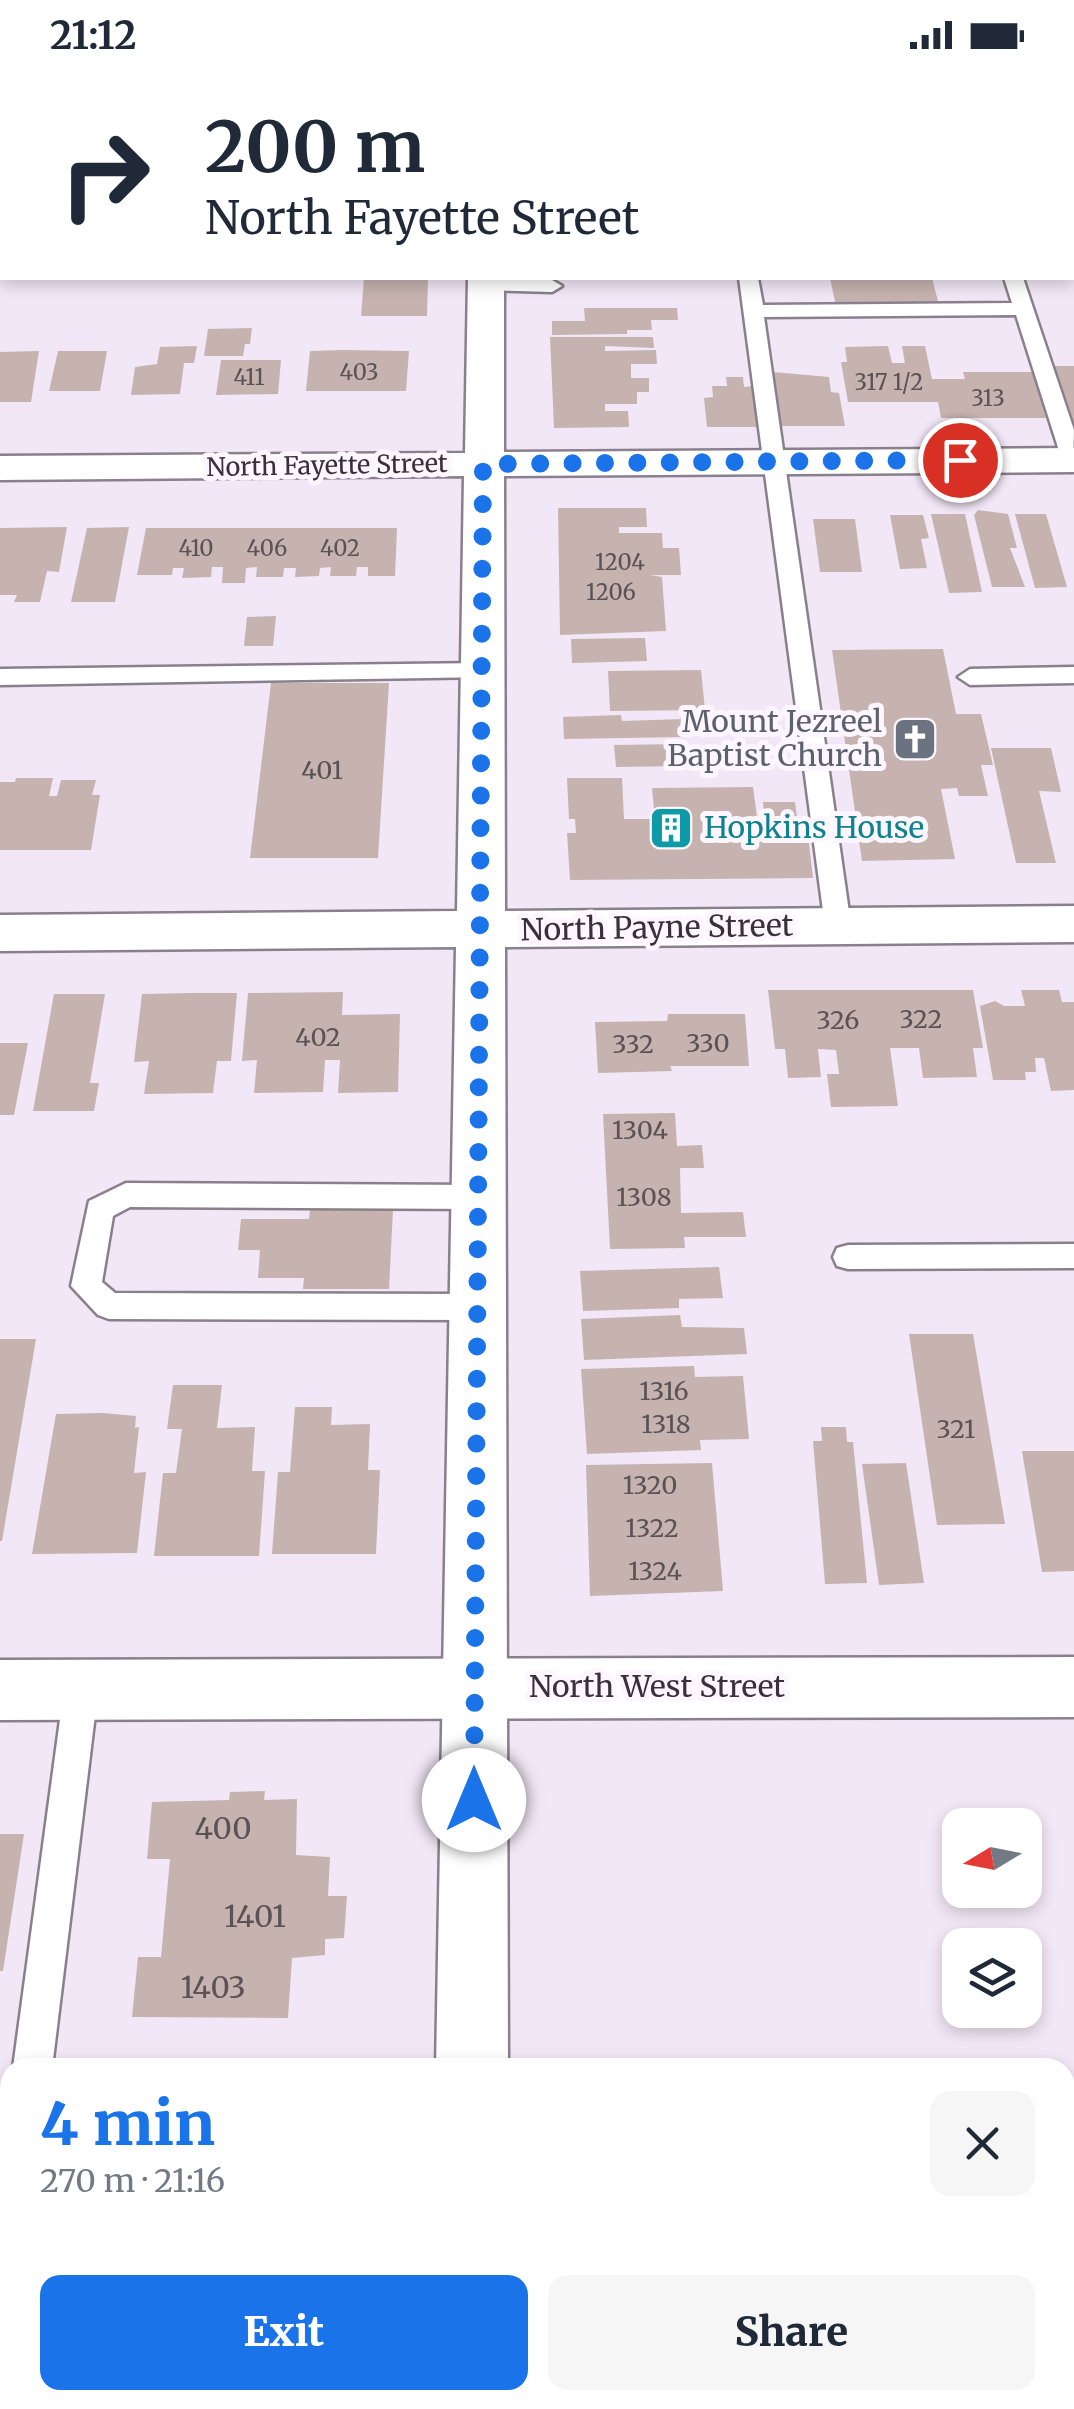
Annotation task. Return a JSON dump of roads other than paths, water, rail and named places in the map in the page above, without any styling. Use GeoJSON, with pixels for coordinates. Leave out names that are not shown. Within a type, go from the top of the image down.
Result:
{"type":"FeatureCollection","features":[{"type":"Feature","properties":{"kind":"street"},"geometry":{"type":"LineString","coordinates":[[472,2058],[486,282]]}},
{"type":"Feature","properties":{"kind":"street","name":"North Fayette Street"},"geometry":{"type":"LineString","coordinates":[[0,468],[1074,460]]}},
{"type":"Feature","properties":{"kind":"street","name":"North Payne Street"},"geometry":{"type":"LineString","coordinates":[[0,933],[1074,924]]}},
{"type":"Feature","properties":{"kind":"street","name":"North West Street"},"geometry":{"type":"LineString","coordinates":[[0,1690],[1074,1687]]}},
{"type":"Feature","properties":{"kind":"lane"},"geometry":{"type":"LineString","coordinates":[[749,280],[838,926]]}},
{"type":"Feature","properties":{"kind":"lane"},"geometry":{"type":"LineString","coordinates":[[1015,280],[1074,460]]}},
{"type":"Feature","properties":{"kind":"lane"},"geometry":{"type":"LineString","coordinates":[[486,282],[552,286]]}},
{"type":"Feature","properties":{"kind":"lane"},"geometry":{"type":"LineString","coordinates":[[754,311],[1025,310]]}},
{"type":"Feature","properties":{"kind":"lane"},"geometry":{"type":"LineString","coordinates":[[0,677],[484,671]]}},
{"type":"Feature","properties":{"kind":"lane"},"geometry":{"type":"LineString","coordinates":[[970,677],[1074,676]]}},
{"type":"Feature","properties":{"kind":"lane"},"geometry":{"type":"LineString","coordinates":[[478,1307],[109,1306],[86,1286],[99,1209],[126,1195],[479,1197]]}},
{"type":"Feature","properties":{"kind":"lane"},"geometry":{"type":"LineString","coordinates":[[848,1257],[1074,1256]]}},
{"type":"Feature","properties":{"kind":"lane"},"geometry":{"type":"LineString","coordinates":[[33,2058],[81,1690]]}},
{"type":"Feature","properties":{"kind":"place","name":"Mount Jezreel Baptist Church"},"geometry":{"type":"Point","coordinates":[915,739]}},
{"type":"Feature","properties":{"kind":"place","name":"Hopkins House"},"geometry":{"type":"Point","coordinates":[671,828]}}]}
